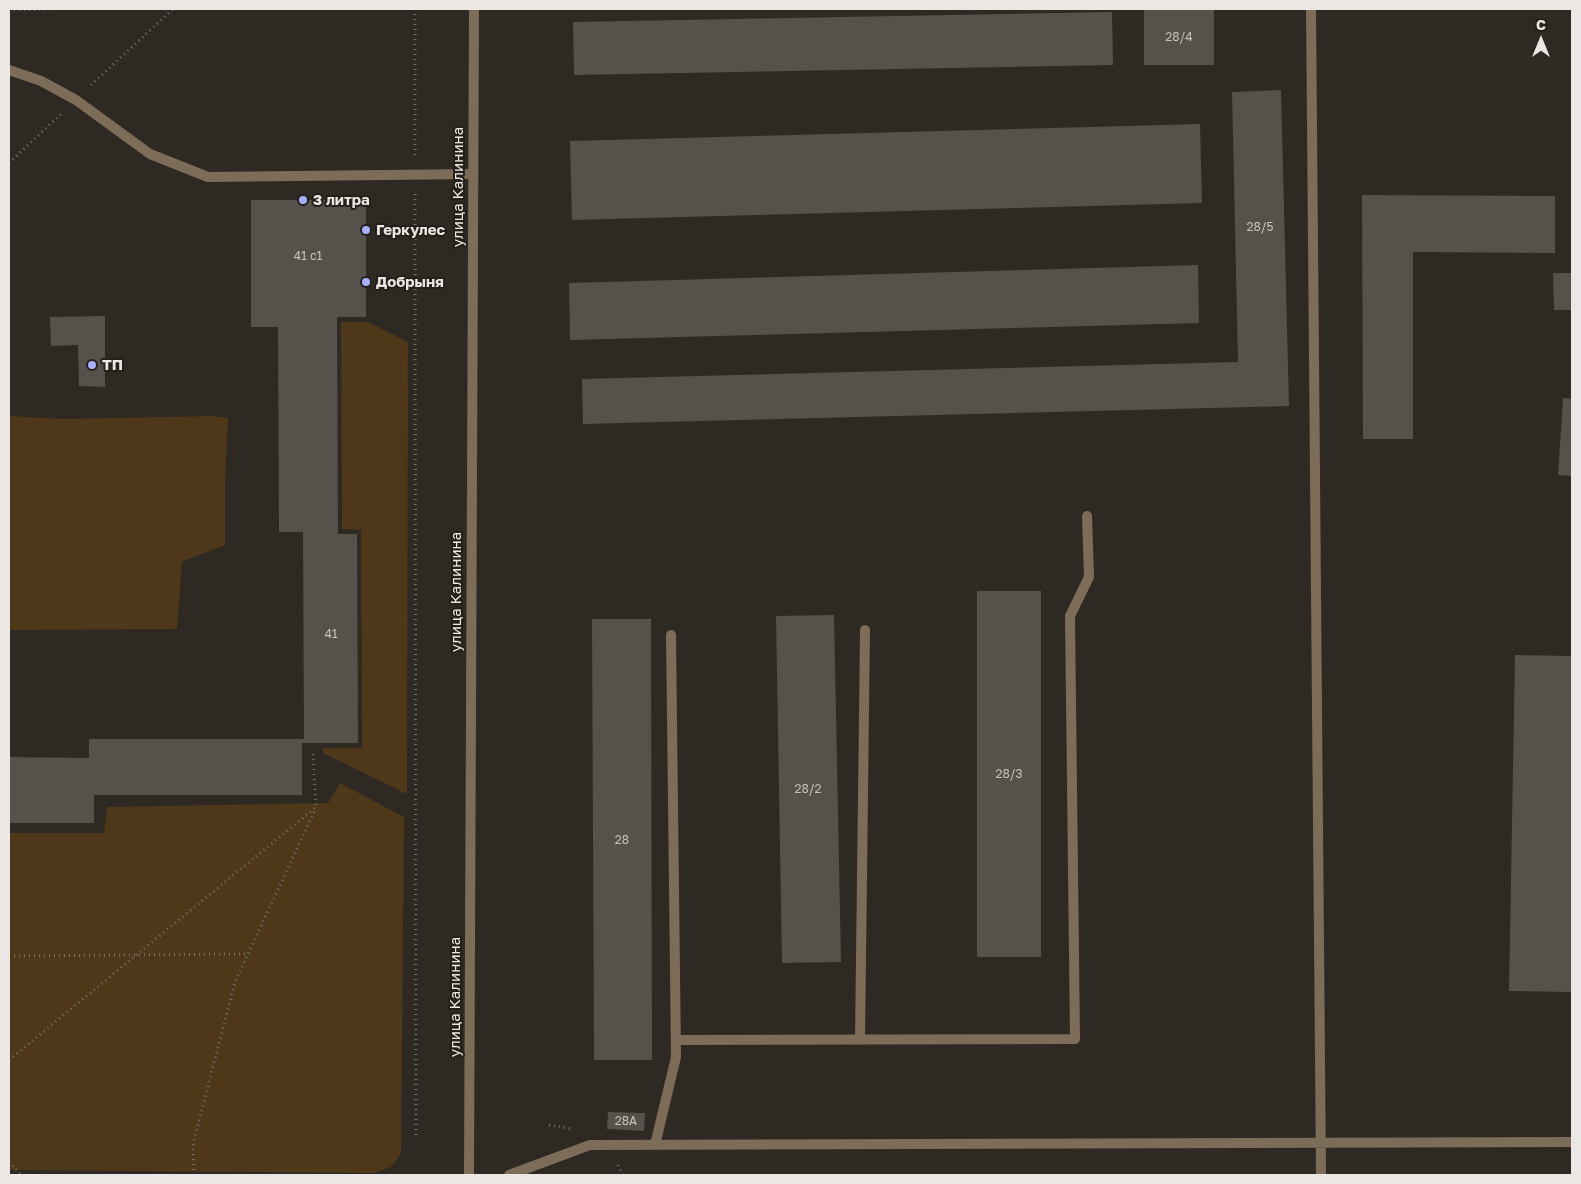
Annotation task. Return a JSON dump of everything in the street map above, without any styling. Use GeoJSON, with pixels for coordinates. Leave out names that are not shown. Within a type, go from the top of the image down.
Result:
{"type":"FeatureCollection","features":[{"type":"Feature","properties":{"kind":"street","name":"улица Калинина"},"geometry":{"type":"LineString","coordinates":[[469,1175],[474,9]]}},
{"type":"Feature","properties":{"kind":"street"},"geometry":{"type":"LineString","coordinates":[[1311,9],[1321,1175]]}},
{"type":"Feature","properties":{"kind":"street"},"geometry":{"type":"LineString","coordinates":[[9,70],[41,81],[76,100],[150,154],[208,178],[473,174]]}},
{"type":"Feature","properties":{"kind":"street"},"geometry":{"type":"LineString","coordinates":[[676,1040],[1075,1039],[1070,616],[1089,577],[1087,516]]}},
{"type":"Feature","properties":{"kind":"street"},"geometry":{"type":"LineString","coordinates":[[860,1040],[865,630]]}},
{"type":"Feature","properties":{"kind":"street"},"geometry":{"type":"LineString","coordinates":[[655,1145],[676,1057],[671,635]]}},
{"type":"Feature","properties":{"kind":"street"},"geometry":{"type":"LineString","coordinates":[[509,1175],[590,1145],[1572,1142]]}},
{"type":"Feature","properties":{"kind":"path"},"geometry":{"type":"LineString","coordinates":[[9,10],[54,9]]}},
{"type":"Feature","properties":{"kind":"path"},"geometry":{"type":"LineString","coordinates":[[415,9],[416,1139]]}},
{"type":"Feature","properties":{"kind":"path"},"geometry":{"type":"LineString","coordinates":[[194,1175],[194,1144],[235,982],[316,807],[313,752]]}},
{"type":"Feature","properties":{"kind":"path"},"geometry":{"type":"LineString","coordinates":[[9,1060],[316,807]]}},
{"type":"Feature","properties":{"kind":"path"},"geometry":{"type":"LineString","coordinates":[[9,956],[248,954]]}},
{"type":"Feature","properties":{"kind":"path"},"geometry":{"type":"LineString","coordinates":[[9,1162],[21,1175]]}},
{"type":"Feature","properties":{"kind":"shaded area"},"geometry":{"type":"Polygon","coordinates":[[[341,322],[368,322],[408,342],[407,794],[323,753],[323,748],[362,748],[361,530],[342,529],[341,322]]]}},
{"type":"Feature","properties":{"kind":"shaded area"},"geometry":{"type":"Polygon","coordinates":[[[9,416],[62,419],[214,416],[228,418],[225,480],[225,545],[182,562],[177,629],[9,630],[9,416]]]}},
{"type":"Feature","properties":{"kind":"shaded area"},"geometry":{"type":"Polygon","coordinates":[[[340,783],[404,817],[401,1154],[391,1167],[374,1173],[9,1170],[9,833],[104,833],[107,807],[328,803],[340,783]]]}},
{"type":"Feature","properties":{"kind":"building"},"geometry":{"type":"Polygon","coordinates":[[[1144,9],[1214,9],[1214,65],[1144,65],[1144,9]]]}},
{"type":"Feature","properties":{"kind":"building"},"geometry":{"type":"Polygon","coordinates":[[[1112,12],[1113,65],[574,75],[573,22],[1112,12]]]}},
{"type":"Feature","properties":{"kind":"building"},"geometry":{"type":"Polygon","coordinates":[[[1281,90],[1289,406],[583,424],[582,379],[1238,362],[1232,92],[1281,90]]]}},
{"type":"Feature","properties":{"kind":"building"},"geometry":{"type":"Polygon","coordinates":[[[1200,124],[1202,203],[572,220],[570,141],[1200,124]]]}},
{"type":"Feature","properties":{"kind":"building"},"geometry":{"type":"Polygon","coordinates":[[[1362,195],[1555,196],[1555,253],[1413,252],[1413,439],[1363,439],[1362,195]]]}},
{"type":"Feature","properties":{"kind":"building"},"geometry":{"type":"Polygon","coordinates":[[[251,200],[366,200],[366,317],[337,317],[338,534],[357,534],[358,743],[302,743],[302,795],[94,795],[94,823],[9,823],[9,757],[89,758],[89,739],[304,739],[303,532],[279,532],[278,327],[251,327],[251,200]]]}},
{"type":"Feature","properties":{"kind":"building"},"geometry":{"type":"Polygon","coordinates":[[[1198,265],[1199,323],[570,340],[569,283],[1198,265]]]}},
{"type":"Feature","properties":{"kind":"building"},"geometry":{"type":"Polygon","coordinates":[[[1553,273],[1572,273],[1572,310],[1554,310],[1553,273]]]}},
{"type":"Feature","properties":{"kind":"building"},"geometry":{"type":"Polygon","coordinates":[[[105,316],[105,387],[79,386],[78,345],[51,346],[50,317],[105,316]]]}},
{"type":"Feature","properties":{"kind":"building"},"geometry":{"type":"Polygon","coordinates":[[[1563,398],[1572,399],[1572,476],[1558,475],[1563,398]]]}},
{"type":"Feature","properties":{"kind":"building"},"geometry":{"type":"Polygon","coordinates":[[[977,591],[1041,591],[1041,957],[977,957],[977,591]]]}},
{"type":"Feature","properties":{"kind":"building"},"geometry":{"type":"Polygon","coordinates":[[[834,615],[841,962],[782,963],[776,616],[834,615]]]}},
{"type":"Feature","properties":{"kind":"building"},"geometry":{"type":"Polygon","coordinates":[[[592,619],[651,619],[652,1060],[594,1060],[592,619]]]}},
{"type":"Feature","properties":{"kind":"building"},"geometry":{"type":"Polygon","coordinates":[[[1515,655],[1572,656],[1572,992],[1509,991],[1515,655]]]}},
{"type":"Feature","properties":{"kind":"building"},"geometry":{"type":"Polygon","coordinates":[[[608,1112],[645,1113],[644,1131],[607,1129],[608,1112]]]}},
{"type":"Feature","properties":{"kind":"place","name":"3 литра"},"geometry":{"type":"Point","coordinates":[303,200]}},
{"type":"Feature","properties":{"kind":"place","name":"Геркулес"},"geometry":{"type":"Point","coordinates":[366,230]}},
{"type":"Feature","properties":{"kind":"place","name":"Добрыня"},"geometry":{"type":"Point","coordinates":[366,282]}},
{"type":"Feature","properties":{"kind":"place","name":"ТП"},"geometry":{"type":"Point","coordinates":[92,365]}}]}
